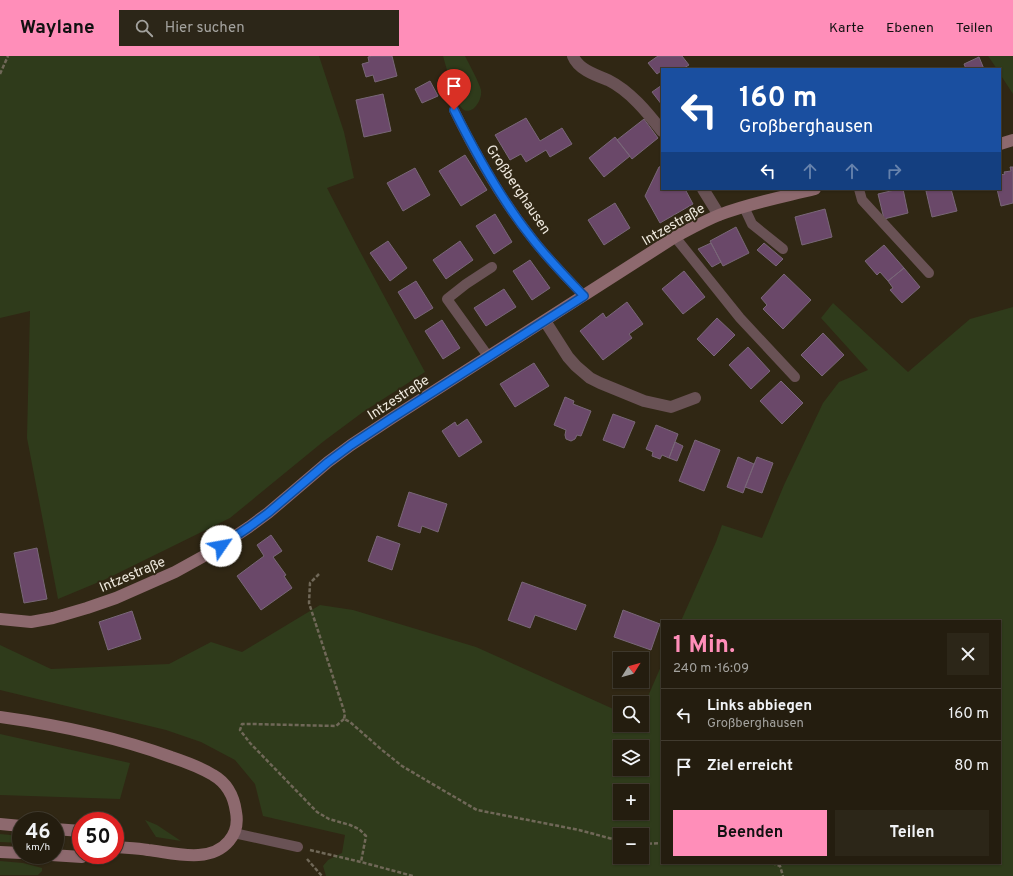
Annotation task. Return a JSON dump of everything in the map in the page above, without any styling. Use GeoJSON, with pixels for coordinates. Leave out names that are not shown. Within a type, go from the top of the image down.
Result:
{"type":"FeatureCollection","features":[{"type":"Feature","properties":{"kind":"main road"},"geometry":{"type":"LineString","coordinates":[[1001,144],[1013,140]]}},
{"type":"Feature","properties":{"kind":"main road","name":"Intzestraße"},"geometry":{"type":"LineString","coordinates":[[0,619],[31,622],[54,618],[116,598],[175,572],[214,551],[249,527],[351,445],[675,237],[719,215],[757,203],[811,190]]}},
{"type":"Feature","properties":{"kind":"main road"},"geometry":{"type":"LineString","coordinates":[[0,717],[23,720],[108,737],[148,748],[202,768],[215,776],[227,787],[236,807],[237,816],[234,834],[223,847],[202,855],[189,855],[124,848]]}},
{"type":"Feature","properties":{"kind":"main road"},"geometry":{"type":"LineString","coordinates":[[0,824],[12,825]]}},
{"type":"Feature","properties":{"kind":"main road"},"geometry":{"type":"LineString","coordinates":[[0,852],[12,853]]}},
{"type":"Feature","properties":{"kind":"street"},"geometry":{"type":"LineString","coordinates":[[572,56],[582,68],[621,88],[635,100],[661,130]]}},
{"type":"Feature","properties":{"kind":"street"},"geometry":{"type":"LineString","coordinates":[[704,190],[719,215]]}},
{"type":"Feature","properties":{"kind":"street"},"geometry":{"type":"LineString","coordinates":[[545,321],[568,356],[576,366],[590,378],[644,401],[671,407],[695,398]]}},
{"type":"Feature","properties":{"kind":"lane","name":"Großberghausen"},"geometry":{"type":"LineString","coordinates":[[454,110],[492,182],[512,212],[541,250],[584,296]]}},
{"type":"Feature","properties":{"kind":"lane"},"geometry":{"type":"LineString","coordinates":[[859,190],[862,200],[929,273]]}},
{"type":"Feature","properties":{"kind":"lane"},"geometry":{"type":"LineString","coordinates":[[744,207],[752,224],[783,249]]}},
{"type":"Feature","properties":{"kind":"lane"},"geometry":{"type":"LineString","coordinates":[[675,237],[740,318],[795,377]]}},
{"type":"Feature","properties":{"kind":"lane"},"geometry":{"type":"LineString","coordinates":[[488,356],[447,299],[466,284],[492,267]]}},
{"type":"Feature","properties":{"kind":"lane"},"geometry":{"type":"LineString","coordinates":[[234,834],[298,847]]}},
{"type":"Feature","properties":{"kind":"path"},"geometry":{"type":"LineString","coordinates":[[0,74],[8,56]]}},
{"type":"Feature","properties":{"kind":"path"},"geometry":{"type":"LineString","coordinates":[[319,574],[310,583],[309,603],[345,714],[344,719],[336,726],[242,724],[240,730],[250,743],[317,812],[329,819],[359,829],[366,836],[361,862]]}},
{"type":"Feature","properties":{"kind":"path"},"geometry":{"type":"LineString","coordinates":[[344,719],[350,722],[402,766],[477,810],[580,830],[613,839]]}},
{"type":"Feature","properties":{"kind":"path"},"geometry":{"type":"LineString","coordinates":[[649,844],[661,843]]}},
{"type":"Feature","properties":{"kind":"path"},"geometry":{"type":"LineString","coordinates":[[298,847],[413,876]]}},
{"type":"Feature","properties":{"kind":"path"},"geometry":{"type":"LineString","coordinates":[[298,847],[322,876]]}},
{"type":"Feature","properties":{"kind":"path"},"geometry":{"type":"LineString","coordinates":[[775,864],[780,866],[783,876]]}},
{"type":"Feature","properties":{"kind":"green space"},"geometry":{"type":"Polygon","coordinates":[[[0,56],[319,56],[344,132],[354,178],[327,188],[425,372],[363,412],[324,441],[230,518],[106,579],[58,599],[27,438],[30,311],[0,318],[0,56]]]}},
{"type":"Feature","properties":{"kind":"green space"},"geometry":{"type":"Polygon","coordinates":[[[443,56],[465,56],[481,90],[479,101],[473,109],[466,111],[461,107],[443,56]]]}},
{"type":"Feature","properties":{"kind":"green space"},"geometry":{"type":"Polygon","coordinates":[[[988,56],[1013,56],[1013,94],[1001,76],[1001,68],[996,68],[988,56]]]}},
{"type":"Feature","properties":{"kind":"green space"},"geometry":{"type":"Polygon","coordinates":[[[833,303],[908,372],[970,319],[1013,307],[1013,876],[326,876],[323,866],[328,860],[342,853],[345,835],[263,816],[255,784],[235,760],[201,742],[166,730],[0,690],[0,645],[51,669],[169,664],[211,642],[242,652],[320,605],[353,610],[476,647],[613,709],[613,732],[649,732],[648,696],[661,666],[661,864],[1001,864],[1001,620],[681,620],[722,525],[762,538],[784,485],[823,403],[839,382],[868,370],[821,318],[833,303]]]}},
{"type":"Feature","properties":{"kind":"green space"},"geometry":{"type":"Polygon","coordinates":[[[0,734],[130,763],[120,799],[0,795],[0,734]]]}},
{"type":"Feature","properties":{"kind":"green space"},"geometry":{"type":"Polygon","coordinates":[[[145,820],[157,825],[181,841],[156,837],[145,820]]]}},
{"type":"Feature","properties":{"kind":"green space"},"geometry":{"type":"Polygon","coordinates":[[[0,834],[12,835],[12,843],[0,842],[0,834]]]}},
{"type":"Feature","properties":{"kind":"green space"},"geometry":{"type":"Polygon","coordinates":[[[0,861],[12,862],[12,864],[27,864],[42,868],[42,871],[38,875],[0,875],[0,861]]]}},
{"type":"Feature","properties":{"kind":"building"},"geometry":{"type":"Polygon","coordinates":[[[392,56],[397,76],[375,82],[373,75],[366,77],[362,64],[369,62],[368,57],[392,56]]]}},
{"type":"Feature","properties":{"kind":"building"},"geometry":{"type":"Polygon","coordinates":[[[658,56],[682,56],[689,65],[684,68],[661,68],[661,71],[657,74],[648,63],[658,56]]]}},
{"type":"Feature","properties":{"kind":"building"},"geometry":{"type":"Polygon","coordinates":[[[979,57],[984,68],[966,68],[964,64],[979,57]]]}},
{"type":"Feature","properties":{"kind":"building"},"geometry":{"type":"Polygon","coordinates":[[[430,81],[438,96],[422,103],[415,89],[430,81]]]}},
{"type":"Feature","properties":{"kind":"building"},"geometry":{"type":"Polygon","coordinates":[[[661,86],[661,104],[652,92],[661,86]]]}},
{"type":"Feature","properties":{"kind":"building"},"geometry":{"type":"Polygon","coordinates":[[[383,94],[391,131],[364,137],[356,100],[383,94]]]}},
{"type":"Feature","properties":{"kind":"building"},"geometry":{"type":"Polygon","coordinates":[[[526,118],[540,141],[562,128],[572,144],[550,157],[546,150],[526,162],[521,154],[510,160],[495,135],[526,118]]]}},
{"type":"Feature","properties":{"kind":"building"},"geometry":{"type":"Polygon","coordinates":[[[644,119],[658,138],[632,159],[617,140],[644,119]]]}},
{"type":"Feature","properties":{"kind":"building"},"geometry":{"type":"Polygon","coordinates":[[[615,137],[630,156],[604,177],[589,158],[615,137]]]}},
{"type":"Feature","properties":{"kind":"building"},"geometry":{"type":"Polygon","coordinates":[[[465,155],[487,190],[461,206],[439,171],[465,155]]]}},
{"type":"Feature","properties":{"kind":"building"},"geometry":{"type":"Polygon","coordinates":[[[661,166],[661,190],[686,190],[693,204],[660,223],[645,196],[659,167],[661,166]]]}},
{"type":"Feature","properties":{"kind":"building"},"geometry":{"type":"Polygon","coordinates":[[[1010,167],[1013,167],[1013,203],[1001,206],[997,190],[1001,190],[1001,175],[1005,174],[1004,172],[1011,171],[1010,167]]]}},
{"type":"Feature","properties":{"kind":"building"},"geometry":{"type":"Polygon","coordinates":[[[415,168],[430,195],[403,211],[387,183],[415,168]]]}},
{"type":"Feature","properties":{"kind":"building"},"geometry":{"type":"Polygon","coordinates":[[[895,190],[903,190],[908,213],[884,219],[878,194],[895,190]]]}},
{"type":"Feature","properties":{"kind":"building"},"geometry":{"type":"Polygon","coordinates":[[[951,190],[957,211],[932,217],[926,191],[951,190]]]}},
{"type":"Feature","properties":{"kind":"building"},"geometry":{"type":"Polygon","coordinates":[[[615,203],[630,228],[604,245],[588,220],[615,203]]]}},
{"type":"Feature","properties":{"kind":"building"},"geometry":{"type":"Polygon","coordinates":[[[825,209],[832,237],[802,245],[795,217],[825,209]]]}},
{"type":"Feature","properties":{"kind":"building"},"geometry":{"type":"Polygon","coordinates":[[[495,214],[512,242],[494,254],[476,226],[495,214]]]}},
{"type":"Feature","properties":{"kind":"building"},"geometry":{"type":"Polygon","coordinates":[[[736,227],[749,253],[723,266],[710,241],[736,227]]]}},
{"type":"Feature","properties":{"kind":"building"},"geometry":{"type":"Polygon","coordinates":[[[388,241],[407,268],[390,281],[370,253],[388,241]]]}},
{"type":"Feature","properties":{"kind":"building"},"geometry":{"type":"Polygon","coordinates":[[[460,241],[473,260],[446,279],[433,260],[460,241]]]}},
{"type":"Feature","properties":{"kind":"building"},"geometry":{"type":"Polygon","coordinates":[[[711,243],[721,262],[712,267],[698,249],[711,243]]]}},
{"type":"Feature","properties":{"kind":"building"},"geometry":{"type":"Polygon","coordinates":[[[764,243],[783,259],[776,266],[757,250],[764,243]]]}},
{"type":"Feature","properties":{"kind":"building"},"geometry":{"type":"Polygon","coordinates":[[[884,245],[904,268],[888,281],[880,272],[877,275],[865,261],[884,245]]]}},
{"type":"Feature","properties":{"kind":"building"},"geometry":{"type":"Polygon","coordinates":[[[530,260],[550,288],[532,300],[513,271],[530,260]]]}},
{"type":"Feature","properties":{"kind":"building"},"geometry":{"type":"Polygon","coordinates":[[[904,268],[920,287],[902,303],[890,290],[893,288],[888,281],[904,268]]]}},
{"type":"Feature","properties":{"kind":"building"},"geometry":{"type":"Polygon","coordinates":[[[684,271],[705,297],[683,314],[662,289],[684,271]]]}},
{"type":"Feature","properties":{"kind":"building"},"geometry":{"type":"Polygon","coordinates":[[[784,274],[811,300],[783,329],[763,309],[767,305],[761,298],[784,274]]]}},
{"type":"Feature","properties":{"kind":"building"},"geometry":{"type":"Polygon","coordinates":[[[416,281],[433,308],[415,319],[398,292],[416,281]]]}},
{"type":"Feature","properties":{"kind":"building"},"geometry":{"type":"Polygon","coordinates":[[[504,289],[516,307],[486,326],[474,308],[504,289]]]}},
{"type":"Feature","properties":{"kind":"building"},"geometry":{"type":"Polygon","coordinates":[[[627,302],[643,324],[629,334],[632,338],[603,360],[580,331],[603,313],[606,318],[627,302]]]}},
{"type":"Feature","properties":{"kind":"building"},"geometry":{"type":"Polygon","coordinates":[[[717,318],[735,335],[714,356],[697,339],[717,318]]]}},
{"type":"Feature","properties":{"kind":"building"},"geometry":{"type":"Polygon","coordinates":[[[442,320],[460,348],[443,359],[425,331],[442,320]]]}},
{"type":"Feature","properties":{"kind":"building"},"geometry":{"type":"Polygon","coordinates":[[[823,333],[844,355],[822,376],[801,355],[823,333]]]}},
{"type":"Feature","properties":{"kind":"building"},"geometry":{"type":"Polygon","coordinates":[[[748,347],[770,371],[751,389],[729,365],[748,347]]]}},
{"type":"Feature","properties":{"kind":"building"},"geometry":{"type":"Polygon","coordinates":[[[534,363],[549,386],[515,407],[500,384],[534,363]]]}},
{"type":"Feature","properties":{"kind":"building"},"geometry":{"type":"Polygon","coordinates":[[[781,381],[803,403],[782,424],[760,401],[781,381]]]}},
{"type":"Feature","properties":{"kind":"building"},"geometry":{"type":"Polygon","coordinates":[[[565,397],[574,401],[573,404],[591,411],[581,436],[577,435],[575,439],[571,441],[566,439],[566,430],[554,425],[565,397]]]}},
{"type":"Feature","properties":{"kind":"building"},"geometry":{"type":"Polygon","coordinates":[[[613,414],[635,422],[624,448],[603,440],[613,414]]]}},
{"type":"Feature","properties":{"kind":"building"},"geometry":{"type":"Polygon","coordinates":[[[467,419],[482,442],[459,457],[442,431],[455,422],[457,426],[467,419]]]}},
{"type":"Feature","properties":{"kind":"building"},"geometry":{"type":"Polygon","coordinates":[[[656,425],[678,434],[669,458],[662,455],[660,459],[652,456],[653,452],[646,449],[656,425]]]}},
{"type":"Feature","properties":{"kind":"building"},"geometry":{"type":"Polygon","coordinates":[[[695,440],[720,450],[704,491],[679,481],[695,440]]]}},
{"type":"Feature","properties":{"kind":"building"},"geometry":{"type":"Polygon","coordinates":[[[675,442],[683,446],[677,461],[669,458],[675,442]]]}},
{"type":"Feature","properties":{"kind":"building"},"geometry":{"type":"Polygon","coordinates":[[[738,457],[754,464],[743,493],[727,487],[738,457]]]}},
{"type":"Feature","properties":{"kind":"building"},"geometry":{"type":"Polygon","coordinates":[[[757,457],[773,463],[762,493],[745,487],[757,457]]]}},
{"type":"Feature","properties":{"kind":"building"},"geometry":{"type":"Polygon","coordinates":[[[409,492],[447,504],[438,532],[422,526],[420,533],[398,526],[409,492]]]}},
{"type":"Feature","properties":{"kind":"building"},"geometry":{"type":"Polygon","coordinates":[[[271,535],[282,551],[273,557],[286,575],[284,576],[292,588],[261,610],[237,576],[264,556],[257,545],[271,535]]]}},
{"type":"Feature","properties":{"kind":"building"},"geometry":{"type":"Polygon","coordinates":[[[377,536],[400,544],[392,570],[368,561],[377,536]]]}},
{"type":"Feature","properties":{"kind":"building"},"geometry":{"type":"Polygon","coordinates":[[[37,548],[47,599],[24,603],[14,553],[37,548]]]}},
{"type":"Feature","properties":{"kind":"building"},"geometry":{"type":"Polygon","coordinates":[[[522,582],[586,605],[576,630],[535,615],[530,628],[508,620],[522,582]]]}},
{"type":"Feature","properties":{"kind":"building"},"geometry":{"type":"Polygon","coordinates":[[[623,610],[660,624],[651,650],[614,637],[623,610]]]}},
{"type":"Feature","properties":{"kind":"building"},"geometry":{"type":"Polygon","coordinates":[[[132,611],[141,639],[108,650],[99,622],[132,611]]]}},
{"type":"Feature","properties":{"kind":"route"},"geometry":{"type":"LineString","coordinates":[[221,546],[268,513],[328,462],[351,445],[584,296],[541,250],[512,212],[492,182],[454,110]]}}]}
